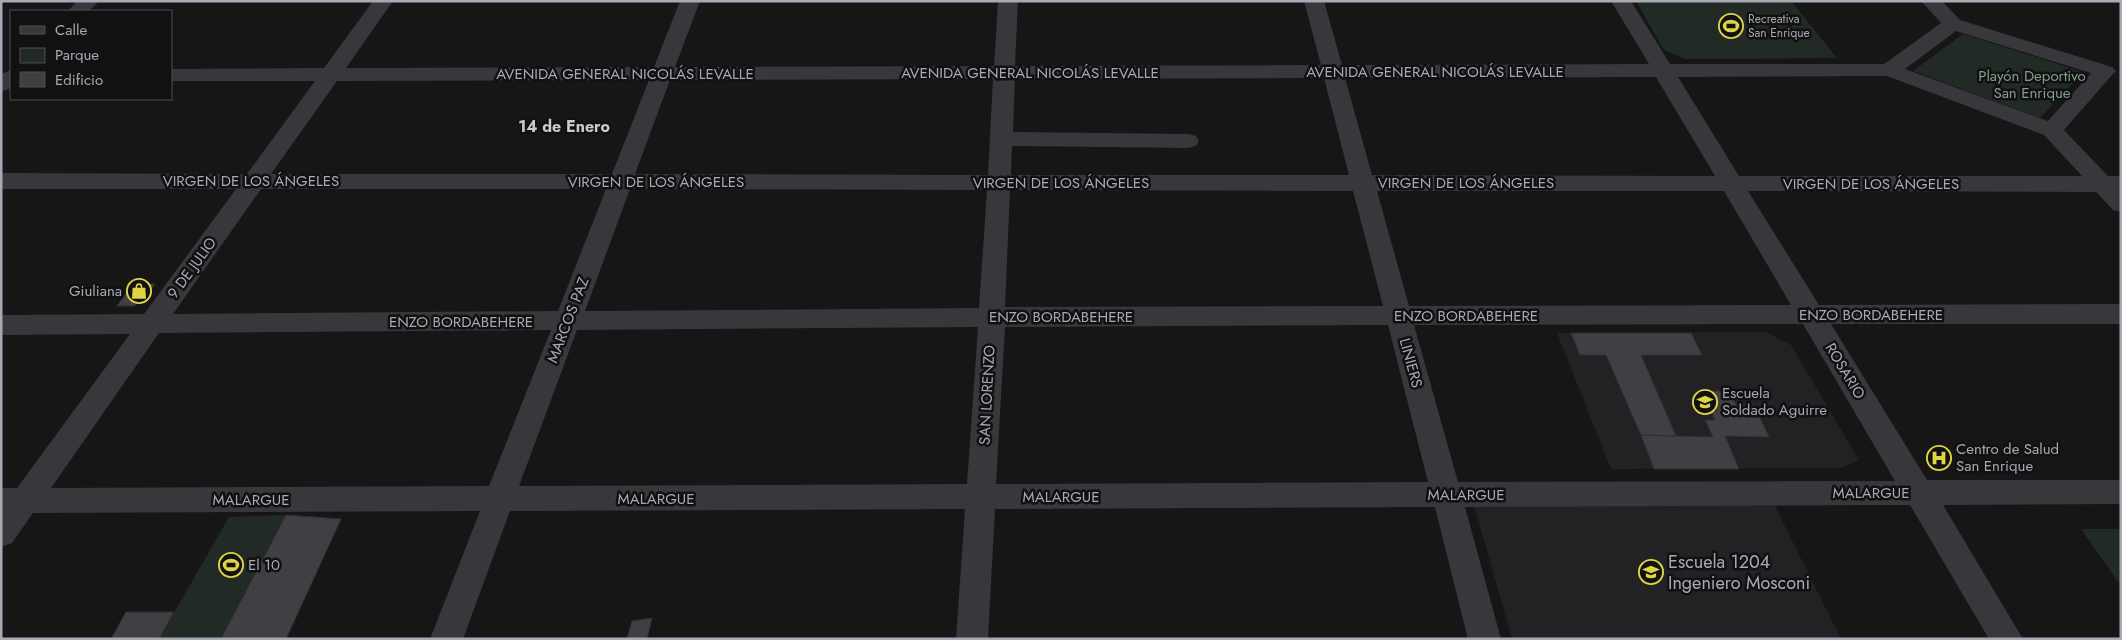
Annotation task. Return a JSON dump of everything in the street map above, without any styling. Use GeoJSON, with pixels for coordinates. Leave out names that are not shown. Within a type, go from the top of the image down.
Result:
{"type":"FeatureCollection","features":[{"type":"Feature","properties":{"kind":"street"},"geometry":{"type":"LineString","coordinates":[[79,10],[89,1]]}},
{"type":"Feature","properties":{"kind":"street","name":"9 DE JULIO"},"geometry":{"type":"LineString","coordinates":[[1,534],[13,501],[152,324],[383,1]]}},
{"type":"Feature","properties":{"kind":"street","name":"MARCOS PAZ"},"geometry":{"type":"LineString","coordinates":[[446,639],[690,1]]}},
{"type":"Feature","properties":{"kind":"street","name":"SAN LORENZO"},"geometry":{"type":"LineString","coordinates":[[972,639],[992,317],[1008,1]]}},
{"type":"Feature","properties":{"kind":"street","name":"LINIERS"},"geometry":{"type":"LineString","coordinates":[[1314,1],[1485,639]]}},
{"type":"Feature","properties":{"kind":"street","name":"ROSARIO"},"geometry":{"type":"LineString","coordinates":[[1621,1],[2007,639]]}},
{"type":"Feature","properties":{"kind":"street"},"geometry":{"type":"LineString","coordinates":[[1931,1],[1953,24],[2113,71],[2052,130]]}},
{"type":"Feature","properties":{"kind":"street"},"geometry":{"type":"LineString","coordinates":[[1888,70],[1953,24]]}},
{"type":"Feature","properties":{"kind":"street"},"geometry":{"type":"LineString","coordinates":[[1888,70],[2052,130],[2111,184],[2121,204]]}},
{"type":"Feature","properties":{"kind":"street","name":"AVENIDA GENERAL NICOLÁS LEVALLE"},"geometry":{"type":"LineString","coordinates":[[172,75],[1888,70]]}},
{"type":"Feature","properties":{"kind":"street"},"geometry":{"type":"LineString","coordinates":[[1,86],[10,77]]}},
{"type":"Feature","properties":{"kind":"street"},"geometry":{"type":"LineString","coordinates":[[1000,139],[1188,141]]}},
{"type":"Feature","properties":{"kind":"street","name":"VIRGEN DE LOS ÁNGELES"},"geometry":{"type":"LineString","coordinates":[[1,181],[2111,184]]}},
{"type":"Feature","properties":{"kind":"street","name":"ENZO BORDABEHERE"},"geometry":{"type":"LineString","coordinates":[[1,325],[567,322],[992,317],[2121,314]]}},
{"type":"Feature","properties":{"kind":"street","name":"MALARGUE"},"geometry":{"type":"LineString","coordinates":[[13,501],[2121,492]]}},
{"type":"Feature","properties":{"kind":"shaded area","name":"Escuela Soldado Aguirre"},"geometry":{"type":"Polygon","coordinates":[[[1766,332],[1791,345],[1859,460],[1841,468],[1611,469],[1557,333],[1766,332]]]}},
{"type":"Feature","properties":{"kind":"shaded area","name":"Escuela 1204 Ingeniero Mosconi"},"geometry":{"type":"Polygon","coordinates":[[[1772,500],[1841,639],[1512,639],[1474,505],[1772,500]]]}},
{"type":"Feature","properties":{"kind":"green space","name":"Recreativa San Enrique"},"geometry":{"type":"Polygon","coordinates":[[[1636,1],[1791,1],[1837,58],[1685,59],[1664,50],[1636,1]]]}},
{"type":"Feature","properties":{"kind":"green space","name":"Playón Deportivo San Enrique"},"geometry":{"type":"Polygon","coordinates":[[[1963,34],[2083,72],[2040,118],[1913,71],[1963,34]]]}},
{"type":"Feature","properties":{"kind":"green space","name":"El 10"},"geometry":{"type":"Polygon","coordinates":[[[286,515],[221,639],[159,639],[229,517],[286,515]]]}},
{"type":"Feature","properties":{"kind":"green space"},"geometry":{"type":"Polygon","coordinates":[[[2081,529],[2121,529],[2121,586],[2081,529]]]}},
{"type":"Feature","properties":{"kind":"building","name":"Giuliana"},"geometry":{"type":"Polygon","coordinates":[[[133,284],[155,284],[145,297],[134,306],[117,306],[133,284]]]}},
{"type":"Feature","properties":{"kind":"building"},"geometry":{"type":"Polygon","coordinates":[[[1571,333],[1691,333],[1702,355],[1641,355],[1676,436],[1641,435],[1606,355],[1580,355],[1571,333]]]}},
{"type":"Feature","properties":{"kind":"building"},"geometry":{"type":"Polygon","coordinates":[[[1708,391],[1730,391],[1736,405],[1754,405],[1769,437],[1725,436],[1739,469],[1654,469],[1641,435],[1713,437],[1705,420],[1715,420],[1711,411],[1717,411],[1708,391]]]}},
{"type":"Feature","properties":{"kind":"building"},"geometry":{"type":"Polygon","coordinates":[[[286,515],[341,519],[286,639],[221,639],[286,515]]]}},
{"type":"Feature","properties":{"kind":"building"},"geometry":{"type":"Polygon","coordinates":[[[126,612],[174,612],[159,639],[111,639],[126,612]]]}},
{"type":"Feature","properties":{"kind":"building"},"geometry":{"type":"Polygon","coordinates":[[[652,618],[647,639],[627,639],[632,621],[652,618]]]}},
{"type":"Feature","properties":{"kind":"place","name":"Recreativa San Enrique"},"geometry":{"type":"Point","coordinates":[1731,26]}},
{"type":"Feature","properties":{"kind":"place","name":"Giuliana"},"geometry":{"type":"Point","coordinates":[139,291]}},
{"type":"Feature","properties":{"kind":"place","name":"Escuela Soldado Aguirre"},"geometry":{"type":"Point","coordinates":[1705,402]}},
{"type":"Feature","properties":{"kind":"place","name":"Centro de Salud San Enrique"},"geometry":{"type":"Point","coordinates":[1939,458]}},
{"type":"Feature","properties":{"kind":"place","name":"El 10"},"geometry":{"type":"Point","coordinates":[231,565]}},
{"type":"Feature","properties":{"kind":"place","name":"Escuela 1204 Ingeniero Mosconi"},"geometry":{"type":"Point","coordinates":[1651,572]}},
{"type":"Feature","properties":{"kind":"district","name":"14 de Enero"},"geometry":{"type":"Point","coordinates":[564,126]}}]}
